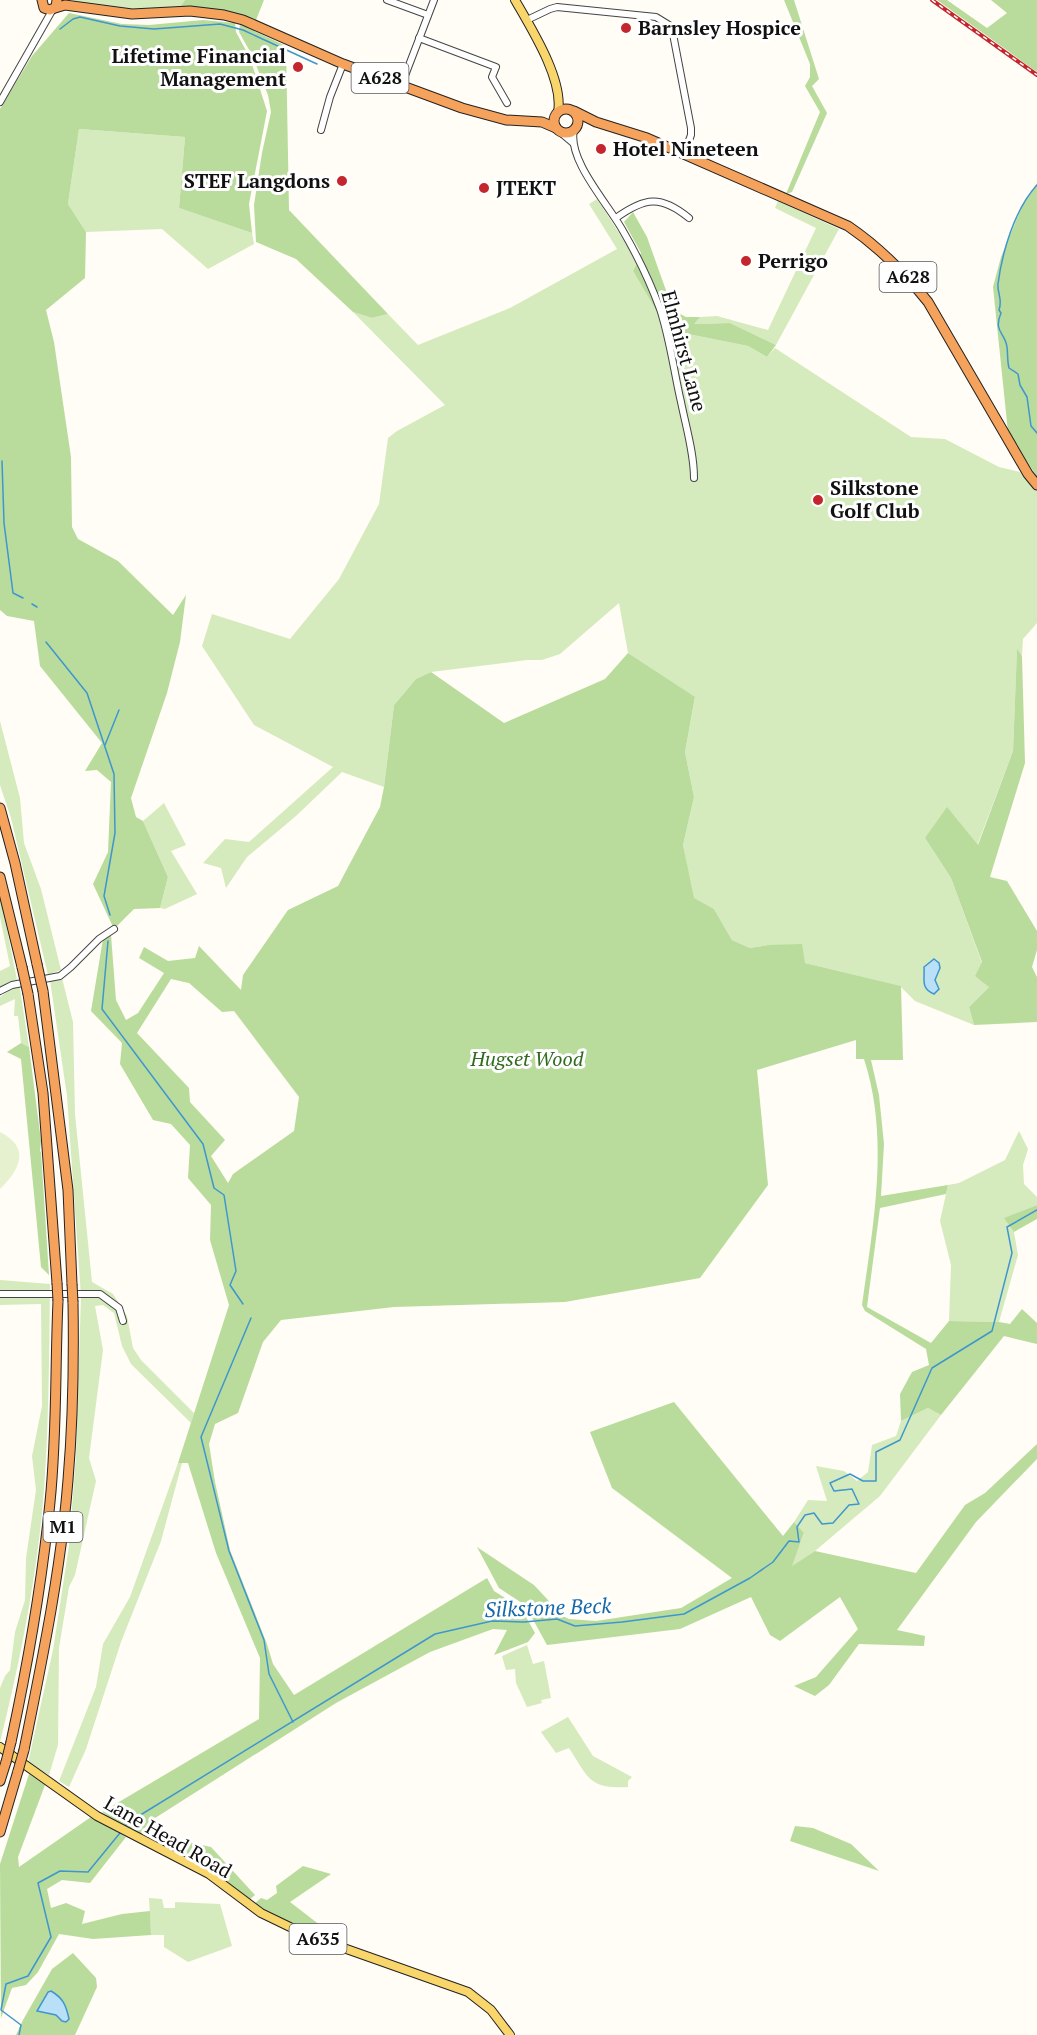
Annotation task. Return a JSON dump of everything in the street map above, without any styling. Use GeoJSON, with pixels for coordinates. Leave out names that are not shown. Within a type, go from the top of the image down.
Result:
{"type":"FeatureCollection","features":[{"type":"Feature","properties":{"kind":"highway","name":"A628"},"geometry":{"type":"LineString","coordinates":[[51,4],[132,14],[190,11],[224,15],[255,24],[343,64],[485,116],[515,121],[542,122],[558,130]]}},
{"type":"Feature","properties":{"kind":"highway"},"geometry":{"type":"LineString","coordinates":[[542,122],[564,109],[572,110],[579,120],[575,130]]}},
{"type":"Feature","properties":{"kind":"highway","name":"A628"},"geometry":{"type":"LineString","coordinates":[[572,110],[596,122],[640,135],[848,226],[882,252],[908,277],[927,302],[1037,485]]}},
{"type":"Feature","properties":{"kind":"highway"},"geometry":{"type":"LineString","coordinates":[[557,113],[554,123],[558,130],[568,133],[582,125],[596,122]]}},
{"type":"Feature","properties":{"kind":"highway","name":"M1"},"geometry":{"type":"LineString","coordinates":[[0,808],[15,863],[43,991],[68,1190],[73,1302],[68,1480],[61,1545],[37,1688],[24,1749],[0,1832]]}},
{"type":"Feature","properties":{"kind":"highway","name":"M1"},"geometry":{"type":"LineString","coordinates":[[0,877],[28,994],[44,1105],[58,1300],[57,1402],[50,1502],[37,1606],[11,1742],[0,1781]]}},
{"type":"Feature","properties":{"kind":"main road"},"geometry":{"type":"LineString","coordinates":[[515,0],[546,58],[560,99],[572,110]]}},
{"type":"Feature","properties":{"kind":"main road"},"geometry":{"type":"LineString","coordinates":[[557,113],[560,99]]}},
{"type":"Feature","properties":{"kind":"main road","name":"Lane Head Road"},"geometry":{"type":"LineString","coordinates":[[0,1747],[97,1816],[209,1875],[248,1905],[290,1927],[468,1992],[491,2010],[510,2035]]}},
{"type":"Feature","properties":{"kind":"street"},"geometry":{"type":"LineString","coordinates":[[387,0],[428,15]]}},
{"type":"Feature","properties":{"kind":"street"},"geometry":{"type":"LineString","coordinates":[[401,86],[434,0]]}},
{"type":"Feature","properties":{"kind":"street"},"geometry":{"type":"LineString","coordinates":[[0,102],[44,22],[51,4]]}},
{"type":"Feature","properties":{"kind":"street"},"geometry":{"type":"LineString","coordinates":[[527,20],[557,7],[656,17],[665,22],[673,34],[691,128],[691,135],[684,154]]}},
{"type":"Feature","properties":{"kind":"street"},"geometry":{"type":"LineString","coordinates":[[419,38],[496,67],[492,77],[507,103]]}},
{"type":"Feature","properties":{"kind":"street"},"geometry":{"type":"LineString","coordinates":[[321,130],[330,97],[343,64]]}},
{"type":"Feature","properties":{"kind":"street"},"geometry":{"type":"LineString","coordinates":[[558,130],[573,142]]}},
{"type":"Feature","properties":{"kind":"street","name":"Elmhirst Lane"},"geometry":{"type":"LineString","coordinates":[[575,130],[573,142],[584,172],[616,218],[636,253],[663,319],[686,424],[694,478]]}},
{"type":"Feature","properties":{"kind":"street"},"geometry":{"type":"LineString","coordinates":[[616,218],[643,202],[653,201],[666,203],[689,218]]}},
{"type":"Feature","properties":{"kind":"street"},"geometry":{"type":"LineString","coordinates":[[0,991],[12,985],[60,976],[99,939],[114,929]]}},
{"type":"Feature","properties":{"kind":"street"},"geometry":{"type":"LineString","coordinates":[[0,1294],[100,1294],[119,1308],[123,1321]]}},
{"type":"Feature","properties":{"kind":"green space"},"geometry":{"type":"Polygon","coordinates":[[[68,0],[185,0],[180,7],[143,10],[68,0]]]}},
{"type":"Feature","properties":{"kind":"green space"},"geometry":{"type":"Polygon","coordinates":[[[185,0],[264,0],[256,20],[226,10],[180,7],[185,0]]]}},
{"type":"Feature","properties":{"kind":"green space"},"geometry":{"type":"Polygon","coordinates":[[[784,0],[794,0],[819,79],[812,86],[827,113],[792,192],[786,194],[820,112],[805,86],[810,77],[810,64],[784,0]]]}},
{"type":"Feature","properties":{"kind":"green space"},"geometry":{"type":"Polygon","coordinates":[[[937,0],[947,0],[987,28],[1007,13],[991,0],[1037,0],[1037,72],[937,0]]]}},
{"type":"Feature","properties":{"kind":"green space"},"geometry":{"type":"Polygon","coordinates":[[[69,13],[122,24],[149,25],[203,20],[235,23],[236,32],[250,58],[267,111],[249,204],[252,233],[179,208],[185,137],[79,129],[68,204],[86,232],[85,278],[46,310],[54,342],[71,457],[72,527],[78,539],[118,561],[173,615],[186,595],[180,642],[167,693],[131,798],[136,817],[143,821],[168,877],[160,908],[134,909],[114,929],[93,884],[108,852],[111,782],[97,770],[85,771],[102,743],[40,666],[34,621],[7,616],[0,610],[0,109],[32,56],[69,13]]]}},
{"type":"Feature","properties":{"kind":"green space"},"geometry":{"type":"Polygon","coordinates":[[[240,24],[286,46],[289,210],[388,314],[372,318],[353,312],[296,259],[256,242],[254,205],[271,112],[268,95],[252,55],[239,32],[240,24]]]}},
{"type":"Feature","properties":{"kind":"green space"},"geometry":{"type":"Polygon","coordinates":[[[79,129],[185,137],[179,208],[252,233],[254,244],[208,269],[162,229],[86,232],[68,204],[79,129]]]}},
{"type":"Feature","properties":{"kind":"green space"},"geometry":{"type":"Polygon","coordinates":[[[1037,183],[1037,477],[1008,432],[993,287],[1001,257],[1023,204],[1037,183]]]}},
{"type":"Feature","properties":{"kind":"green space"},"geometry":{"type":"Polygon","coordinates":[[[597,199],[637,261],[633,271],[657,312],[663,329],[748,346],[767,357],[775,348],[911,437],[945,439],[999,467],[1020,472],[1037,489],[1037,623],[1023,639],[1022,656],[1017,650],[1013,751],[977,846],[925,838],[951,878],[989,987],[969,1007],[974,1025],[915,1001],[900,986],[805,963],[768,945],[750,948],[732,940],[714,909],[693,898],[683,845],[694,797],[685,752],[695,698],[628,653],[619,603],[560,654],[542,660],[431,672],[416,679],[394,705],[384,787],[342,772],[296,816],[247,857],[226,888],[221,868],[203,863],[225,839],[249,842],[333,767],[254,725],[202,646],[212,614],[290,639],[339,579],[379,504],[388,438],[445,405],[353,312],[372,318],[388,314],[418,345],[510,308],[617,249],[589,204],[597,199]]]}},
{"type":"Feature","properties":{"kind":"green space"},"geometry":{"type":"Polygon","coordinates":[[[778,201],[839,229],[776,345],[730,323],[693,324],[700,317],[717,316],[768,330],[816,228],[775,208],[778,201]]]}},
{"type":"Feature","properties":{"kind":"green space"},"geometry":{"type":"Polygon","coordinates":[[[633,212],[647,237],[673,310],[686,317],[700,317],[694,324],[730,323],[776,345],[767,357],[748,346],[663,329],[657,312],[633,271],[641,253],[624,222],[633,212]]]}},
{"type":"Feature","properties":{"kind":"green space"},"geometry":{"type":"Polygon","coordinates":[[[1017,649],[1022,656],[1025,763],[990,877],[1007,881],[1037,931],[1037,950],[1032,967],[1037,977],[1037,1022],[974,1025],[969,1007],[989,987],[975,976],[982,962],[951,878],[925,838],[947,807],[978,845],[1013,751],[1017,649]]]}},
{"type":"Feature","properties":{"kind":"green space","name":"Hugset Wood"},"geometry":{"type":"Polygon","coordinates":[[[628,653],[695,697],[685,752],[694,797],[683,845],[694,898],[714,909],[732,940],[750,948],[802,944],[805,963],[901,986],[903,1060],[871,1060],[879,1095],[884,1144],[881,1196],[948,1185],[946,1194],[880,1208],[867,1307],[931,1343],[949,1321],[1010,1324],[1022,1309],[1037,1323],[1037,1344],[1004,1336],[941,1415],[928,1408],[901,1421],[900,1394],[912,1372],[929,1365],[926,1349],[865,1311],[862,1305],[874,1213],[878,1151],[872,1089],[864,1059],[856,1059],[856,1040],[757,1070],[768,1185],[700,1278],[565,1302],[394,1307],[281,1320],[263,1342],[238,1413],[215,1424],[209,1444],[230,1550],[273,1664],[294,1695],[487,1578],[494,1591],[521,1608],[535,1633],[528,1642],[494,1655],[507,1630],[493,1629],[430,1652],[336,1703],[152,1820],[179,1840],[211,1847],[255,1895],[249,1900],[102,1812],[259,1719],[260,1658],[216,1553],[188,1463],[178,1463],[229,1305],[210,1240],[211,1205],[188,1178],[190,1145],[171,1124],[153,1120],[120,1064],[122,1043],[91,1011],[103,939],[111,935],[116,1000],[126,1020],[138,1013],[164,973],[139,958],[144,947],[168,961],[195,958],[199,946],[241,990],[243,975],[288,910],[338,886],[380,807],[394,705],[416,679],[431,672],[504,723],[605,679],[628,653]],[[171,979],[137,1033],[189,1088],[190,1102],[225,1140],[211,1156],[228,1183],[233,1174],[294,1131],[299,1097],[234,1011],[222,1012],[189,983],[171,979]]]}},
{"type":"Feature","properties":{"kind":"green space"},"geometry":{"type":"Polygon","coordinates":[[[0,721],[20,798],[24,843],[41,889],[61,970],[48,975],[11,818],[0,785],[0,721]]]}},
{"type":"Feature","properties":{"kind":"green space"},"geometry":{"type":"Polygon","coordinates":[[[164,803],[186,845],[171,851],[197,894],[165,909],[160,908],[168,877],[143,821],[164,803]]]}},
{"type":"Feature","properties":{"kind":"green space"},"geometry":{"type":"Polygon","coordinates":[[[0,894],[17,980],[0,987],[0,971],[10,966],[0,917],[0,894]]]}},
{"type":"Feature","properties":{"kind":"green space"},"geometry":{"type":"Polygon","coordinates":[[[62,978],[73,1022],[75,1114],[92,1282],[113,1294],[127,1316],[133,1348],[141,1360],[194,1413],[191,1423],[131,1364],[122,1346],[114,1313],[103,1305],[95,1306],[103,1350],[89,1458],[96,1481],[75,1575],[69,1587],[59,1648],[58,1745],[49,1775],[28,1763],[53,1650],[69,1546],[76,1456],[81,1296],[67,1096],[50,980],[62,978]]]}},
{"type":"Feature","properties":{"kind":"green space"},"geometry":{"type":"Polygon","coordinates":[[[19,983],[29,1047],[21,1043],[18,1016],[14,1016],[15,999],[0,1006],[0,997],[19,983]]]}},
{"type":"Feature","properties":{"kind":"green space"},"geometry":{"type":"Polygon","coordinates":[[[21,1043],[29,1047],[41,1141],[49,1275],[41,1267],[21,1059],[7,1052],[21,1043]]]}},
{"type":"Feature","properties":{"kind":"green space"},"geometry":{"type":"Polygon","coordinates":[[[1019,1131],[1028,1149],[1023,1165],[1024,1184],[1037,1197],[1037,1205],[1005,1218],[1014,1232],[1018,1255],[999,1322],[949,1321],[951,1265],[940,1221],[948,1185],[959,1183],[1005,1160],[1019,1131]]]}},
{"type":"Feature","properties":{"kind":"green space"},"geometry":{"type":"Polygon","coordinates":[[[0,1132],[16,1145],[19,1159],[13,1174],[0,1189],[0,1132]]]}},
{"type":"Feature","properties":{"kind":"green space"},"geometry":{"type":"Polygon","coordinates":[[[1037,1205],[1037,1219],[1014,1232],[1004,1218],[1037,1205]]]}},
{"type":"Feature","properties":{"kind":"green space"},"geometry":{"type":"Polygon","coordinates":[[[0,1280],[50,1284],[49,1370],[42,1513],[25,1628],[0,1742],[0,1688],[10,1670],[15,1632],[25,1600],[26,1558],[36,1490],[32,1456],[42,1406],[41,1304],[0,1305],[0,1280]]]}},
{"type":"Feature","properties":{"kind":"green space"},"geometry":{"type":"Polygon","coordinates":[[[674,1402],[783,1536],[794,1522],[804,1533],[792,1566],[815,1551],[916,1573],[965,1505],[985,1493],[1037,1444],[1037,1459],[976,1522],[897,1630],[925,1636],[924,1646],[859,1644],[829,1685],[815,1696],[794,1686],[816,1677],[858,1629],[840,1597],[780,1641],[770,1635],[751,1597],[680,1629],[547,1645],[525,1605],[499,1588],[477,1547],[534,1585],[556,1613],[569,1619],[596,1621],[681,1608],[732,1578],[612,1488],[590,1432],[674,1402]]]}},
{"type":"Feature","properties":{"kind":"green space"},"geometry":{"type":"Polygon","coordinates":[[[928,1408],[941,1415],[880,1496],[815,1551],[791,1567],[804,1534],[794,1522],[808,1500],[827,1501],[816,1466],[844,1471],[857,1481],[868,1472],[872,1445],[896,1436],[901,1421],[928,1408]]]}},
{"type":"Feature","properties":{"kind":"green space"},"geometry":{"type":"Polygon","coordinates":[[[178,1463],[182,1463],[161,1541],[121,1642],[86,1749],[69,1787],[59,1781],[96,1687],[103,1644],[130,1597],[178,1463]]]}},
{"type":"Feature","properties":{"kind":"green space"},"geometry":{"type":"Polygon","coordinates":[[[527,1645],[533,1664],[544,1661],[551,1698],[527,1707],[516,1683],[515,1669],[506,1670],[502,1656],[527,1645]]]}},
{"type":"Feature","properties":{"kind":"green space"},"geometry":{"type":"Polygon","coordinates":[[[568,1717],[593,1756],[632,1777],[628,1781],[628,1787],[605,1786],[591,1780],[569,1748],[556,1753],[541,1732],[568,1717]]]}},
{"type":"Feature","properties":{"kind":"green space"},"geometry":{"type":"Polygon","coordinates":[[[29,1774],[45,1785],[18,1857],[19,1867],[91,1817],[126,1837],[90,1883],[62,1880],[47,1889],[51,1908],[66,1903],[85,1911],[82,1924],[122,1914],[150,1911],[151,1935],[93,1939],[59,1934],[38,1972],[26,1985],[12,1988],[1,2018],[0,1864],[29,1774]]]}},
{"type":"Feature","properties":{"kind":"green space"},"geometry":{"type":"Polygon","coordinates":[[[795,1826],[813,1828],[851,1844],[879,1871],[790,1841],[795,1826]]]}},
{"type":"Feature","properties":{"kind":"green space"},"geometry":{"type":"Polygon","coordinates":[[[303,1866],[331,1874],[290,1902],[338,1939],[297,1926],[254,1904],[261,1898],[267,1900],[277,1893],[276,1886],[303,1866]]]}},
{"type":"Feature","properties":{"kind":"green space"},"geometry":{"type":"Polygon","coordinates":[[[149,1898],[162,1899],[164,1908],[175,1908],[175,1902],[220,1904],[232,1946],[188,1962],[164,1947],[164,1935],[151,1935],[149,1898]]]}},
{"type":"Feature","properties":{"kind":"green space"},"geometry":{"type":"Polygon","coordinates":[[[73,1953],[96,1978],[97,1987],[75,2035],[16,2035],[52,1969],[73,1953]]]}},
{"type":"Feature","properties":{"kind":"water"},"geometry":{"type":"Polygon","coordinates":[[[934,959],[939,963],[940,968],[935,980],[939,989],[934,994],[925,986],[924,967],[934,959]]]}},
{"type":"Feature","properties":{"kind":"water"},"geometry":{"type":"Polygon","coordinates":[[[51,1991],[61,1999],[65,2006],[69,2019],[66,2022],[56,2015],[37,2011],[48,1992],[51,1991]]]}},
{"type":"Feature","properties":{"kind":"waterway"},"geometry":{"type":"LineString","coordinates":[[60,29],[73,19],[80,17],[120,26],[154,29],[220,24],[243,30],[317,64]]}},
{"type":"Feature","properties":{"kind":"waterway"},"geometry":{"type":"LineString","coordinates":[[1037,185],[1022,207],[1010,232],[998,287],[1001,313],[998,324],[1006,342],[1009,368],[1018,374],[1020,385],[1027,397],[1031,426],[1037,433]]}},
{"type":"Feature","properties":{"kind":"waterway"},"geometry":{"type":"LineString","coordinates":[[2,461],[4,523],[13,593],[23,598]]}},
{"type":"Feature","properties":{"kind":"waterway"},"geometry":{"type":"LineString","coordinates":[[32,604],[37,607]]}},
{"type":"Feature","properties":{"kind":"waterway"},"geometry":{"type":"LineString","coordinates":[[46,642],[87,693],[114,774],[115,833],[104,896],[110,915]]}},
{"type":"Feature","properties":{"kind":"waterway"},"geometry":{"type":"LineString","coordinates":[[105,745],[119,710]]}},
{"type":"Feature","properties":{"kind":"waterway"},"geometry":{"type":"LineString","coordinates":[[108,941],[102,1009],[203,1144],[214,1188],[224,1195],[236,1271],[230,1285],[243,1304]]}},
{"type":"Feature","properties":{"kind":"waterway","name":"Silkstone Beck"},"geometry":{"type":"LineString","coordinates":[[125,1826],[435,1634],[492,1621],[524,1622],[557,1619],[575,1626],[684,1614],[750,1578],[773,1562],[789,1541],[799,1542],[797,1527],[805,1515],[814,1513],[822,1524],[833,1523],[849,1505],[859,1504],[852,1489],[834,1491],[830,1483],[850,1474],[863,1481],[876,1481],[876,1452],[900,1440],[932,1368],[992,1331],[1012,1253],[1007,1227],[1037,1210]]}},
{"type":"Feature","properties":{"kind":"waterway"},"geometry":{"type":"LineString","coordinates":[[251,1318],[201,1437],[229,1551],[264,1640],[269,1674],[293,1722]]}},
{"type":"Feature","properties":{"kind":"waterway","name":"Silkstone Beck"},"geometry":{"type":"LineString","coordinates":[[19,2035],[21,2025],[1,2010],[6,1984],[28,1976],[51,1937],[38,1883],[60,1871],[88,1872],[120,1833]]}},
{"type":"Feature","properties":{"kind":"railway"},"geometry":{"type":"LineString","coordinates":[[932,0],[1037,75]]}},
{"type":"Feature","properties":{"kind":"place","name":"Barnsley Hospice"},"geometry":{"type":"Point","coordinates":[626,28]}},
{"type":"Feature","properties":{"kind":"place","name":"Lifetime Financial Management"},"geometry":{"type":"Point","coordinates":[298,67]}},
{"type":"Feature","properties":{"kind":"place","name":"Hotel Nineteen"},"geometry":{"type":"Point","coordinates":[601,149]}},
{"type":"Feature","properties":{"kind":"place","name":"STEF Langdons"},"geometry":{"type":"Point","coordinates":[342,181]}},
{"type":"Feature","properties":{"kind":"place","name":"JTEKT"},"geometry":{"type":"Point","coordinates":[484,188]}},
{"type":"Feature","properties":{"kind":"place","name":"Perrigo"},"geometry":{"type":"Point","coordinates":[746,261]}},
{"type":"Feature","properties":{"kind":"place","name":"Silkstone Golf Club"},"geometry":{"type":"Point","coordinates":[818,500]}}]}
